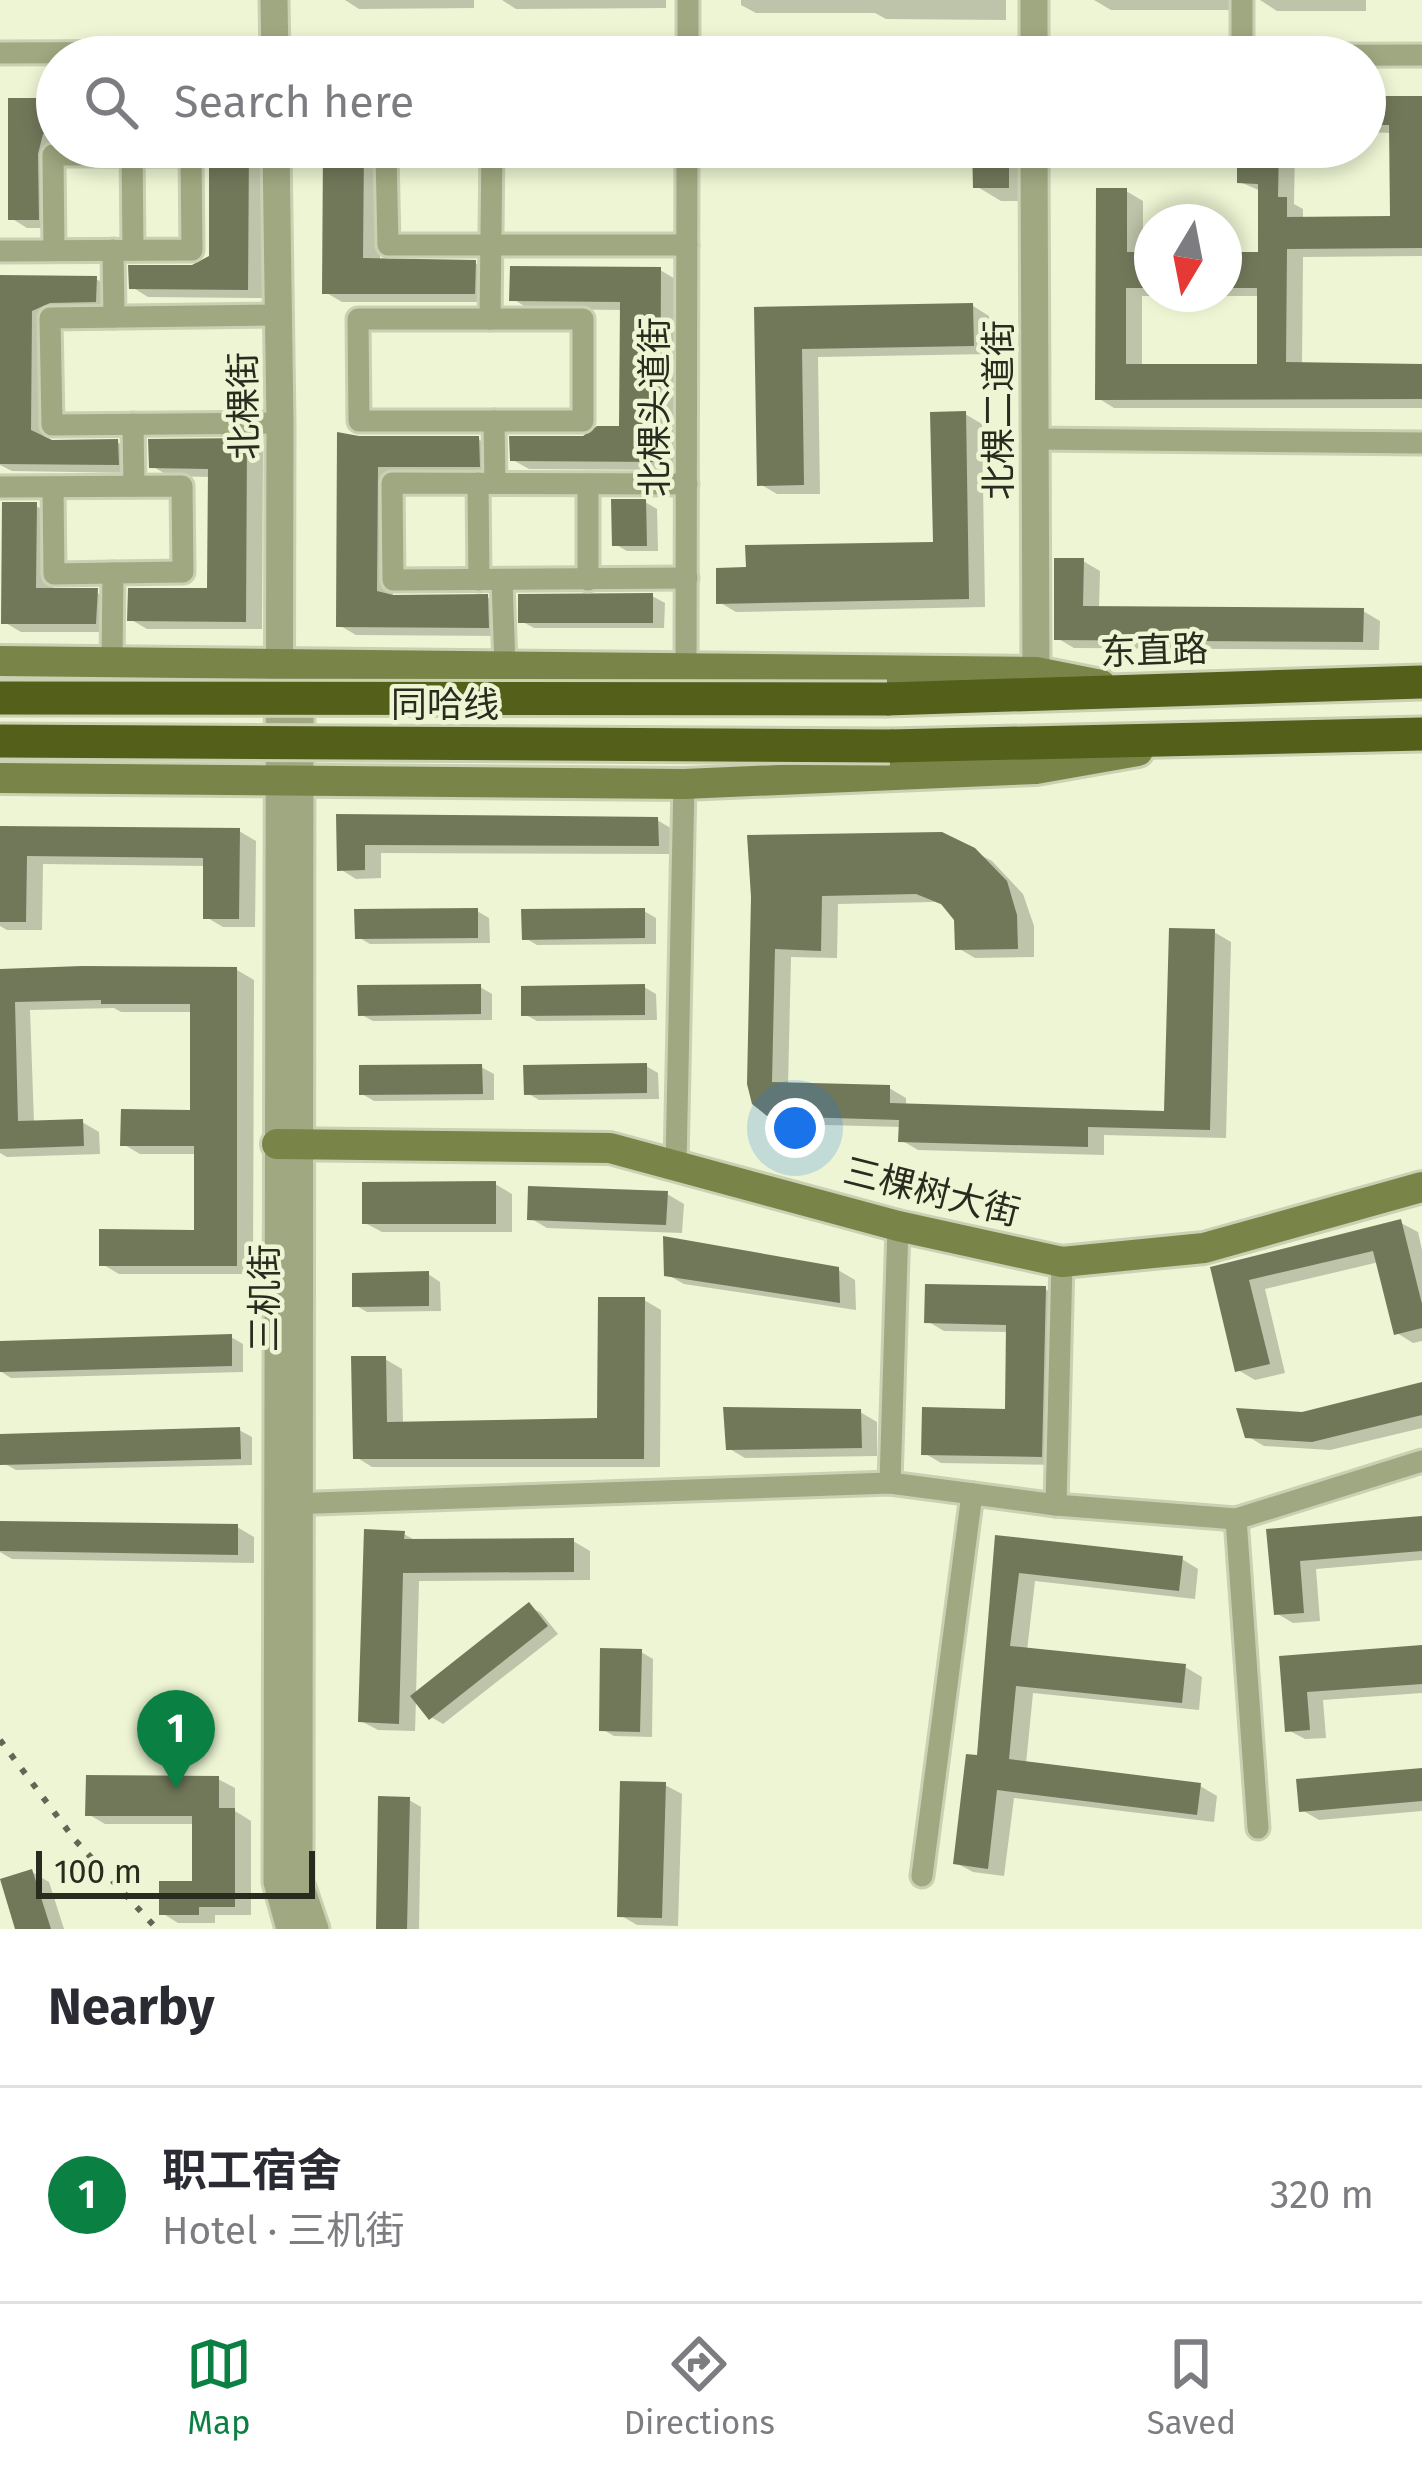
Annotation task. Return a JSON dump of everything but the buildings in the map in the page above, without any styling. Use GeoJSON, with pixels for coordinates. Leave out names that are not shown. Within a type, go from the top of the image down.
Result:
{"type":"FeatureCollection","features":[{"type":"Feature","properties":{"kind":"highway","name":"东直路"},"geometry":{"type":"LineString","coordinates":[[887,699],[1422,682]]}},
{"type":"Feature","properties":{"kind":"highway","name":"同哈线"},"geometry":{"type":"LineString","coordinates":[[0,698],[887,699]]}},
{"type":"Feature","properties":{"kind":"highway"},"geometry":{"type":"LineString","coordinates":[[1201,740],[1422,734]]}},
{"type":"Feature","properties":{"kind":"highway","name":"同哈线"},"geometry":{"type":"LineString","coordinates":[[0,741],[890,746],[1201,740]]}},
{"type":"Feature","properties":{"kind":"main road"},"geometry":{"type":"LineString","coordinates":[[0,661],[1036,672],[1124,689]]}},
{"type":"Feature","properties":{"kind":"main road"},"geometry":{"type":"LineString","coordinates":[[0,778],[684,784],[1036,770],[1201,740]]}},
{"type":"Feature","properties":{"kind":"main road","name":"三棵树大街"},"geometry":{"type":"LineString","coordinates":[[289,1144],[610,1148],[898,1226],[1062,1262],[1204,1248],[1422,1186]]}},
{"type":"Feature","properties":{"kind":"street"},"geometry":{"type":"LineString","coordinates":[[274,0],[274,36]]}},
{"type":"Feature","properties":{"kind":"street"},"geometry":{"type":"LineString","coordinates":[[688,0],[688,36]]}},
{"type":"Feature","properties":{"kind":"street"},"geometry":{"type":"LineString","coordinates":[[1034,0],[1034,36]]}},
{"type":"Feature","properties":{"kind":"street"},"geometry":{"type":"LineString","coordinates":[[1242,0],[1242,36]]}},
{"type":"Feature","properties":{"kind":"street"},"geometry":{"type":"LineString","coordinates":[[0,53],[36,54]]}},
{"type":"Feature","properties":{"kind":"street"},"geometry":{"type":"LineString","coordinates":[[1386,55],[1422,55]]}},
{"type":"Feature","properties":{"kind":"street"},"geometry":{"type":"LineString","coordinates":[[53,168],[54,250]]}},
{"type":"Feature","properties":{"kind":"street"},"geometry":{"type":"LineString","coordinates":[[114,317],[130,168]]}},
{"type":"Feature","properties":{"kind":"street"},"geometry":{"type":"LineString","coordinates":[[0,250],[192,250],[191,168]]}},
{"type":"Feature","properties":{"kind":"street","name":"北棵街"},"geometry":{"type":"LineString","coordinates":[[276,168],[290,665]]}},
{"type":"Feature","properties":{"kind":"street"},"geometry":{"type":"LineString","coordinates":[[386,168],[388,245],[687,245]]}},
{"type":"Feature","properties":{"kind":"street"},"geometry":{"type":"LineString","coordinates":[[490,319],[492,168]]}},
{"type":"Feature","properties":{"kind":"street","name":"北棵头道街"},"geometry":{"type":"LineString","coordinates":[[686,667],[688,168]]}},
{"type":"Feature","properties":{"kind":"street","name":"北棵二道街"},"geometry":{"type":"LineString","coordinates":[[1034,168],[1036,672]]}},
{"type":"Feature","properties":{"kind":"street"},"geometry":{"type":"LineString","coordinates":[[278,315],[50,318],[52,424],[280,423]]}},
{"type":"Feature","properties":{"kind":"street"},"geometry":{"type":"LineString","coordinates":[[358,320],[583,320],[584,421],[494,421],[358,421],[358,320]]}},
{"type":"Feature","properties":{"kind":"street"},"geometry":{"type":"LineString","coordinates":[[494,421],[486,483],[490,580],[505,667]]}},
{"type":"Feature","properties":{"kind":"street"},"geometry":{"type":"LineString","coordinates":[[133,424],[134,486]]}},
{"type":"Feature","properties":{"kind":"street"},"geometry":{"type":"LineString","coordinates":[[1034,439],[1422,443]]}},
{"type":"Feature","properties":{"kind":"street"},"geometry":{"type":"LineString","coordinates":[[686,578],[393,580],[392,483],[687,484]]}},
{"type":"Feature","properties":{"kind":"street"},"geometry":{"type":"LineString","coordinates":[[588,484],[589,580]]}},
{"type":"Feature","properties":{"kind":"street"},"geometry":{"type":"LineString","coordinates":[[0,487],[182,486],[183,572],[54,574],[52,487]]}},
{"type":"Feature","properties":{"kind":"street"},"geometry":{"type":"LineString","coordinates":[[112,573],[112,663]]}},
{"type":"Feature","properties":{"kind":"street","name":"三机街"},"geometry":{"type":"LineString","coordinates":[[290,665],[290,1504],[299,1882],[315,1929]]}},
{"type":"Feature","properties":{"kind":"street"},"geometry":{"type":"LineString","coordinates":[[676,1164],[684,784]]}},
{"type":"Feature","properties":{"kind":"street"},"geometry":{"type":"LineString","coordinates":[[890,1484],[898,1226]]}},
{"type":"Feature","properties":{"kind":"street"},"geometry":{"type":"LineString","coordinates":[[1056,1505],[1062,1262]]}},
{"type":"Feature","properties":{"kind":"street"},"geometry":{"type":"LineString","coordinates":[[290,1504],[890,1484],[1056,1505],[1236,1519],[1422,1461]]}},
{"type":"Feature","properties":{"kind":"street"},"geometry":{"type":"LineString","coordinates":[[922,1876],[972,1494]]}},
{"type":"Feature","properties":{"kind":"street","name":"三机街"},"geometry":{"type":"LineString","coordinates":[[290,1504],[277,1882],[290,1929]]}},
{"type":"Feature","properties":{"kind":"street"},"geometry":{"type":"LineString","coordinates":[[1236,1519],[1258,1828]]}},
{"type":"Feature","properties":{"kind":"railway"},"geometry":{"type":"LineString","coordinates":[[0,1740],[75,1840],[157,1929]]}},
{"type":"Feature","properties":{"kind":"place","name":"职工宿舍"},"geometry":{"type":"Point","coordinates":[176,1789]}}]}
